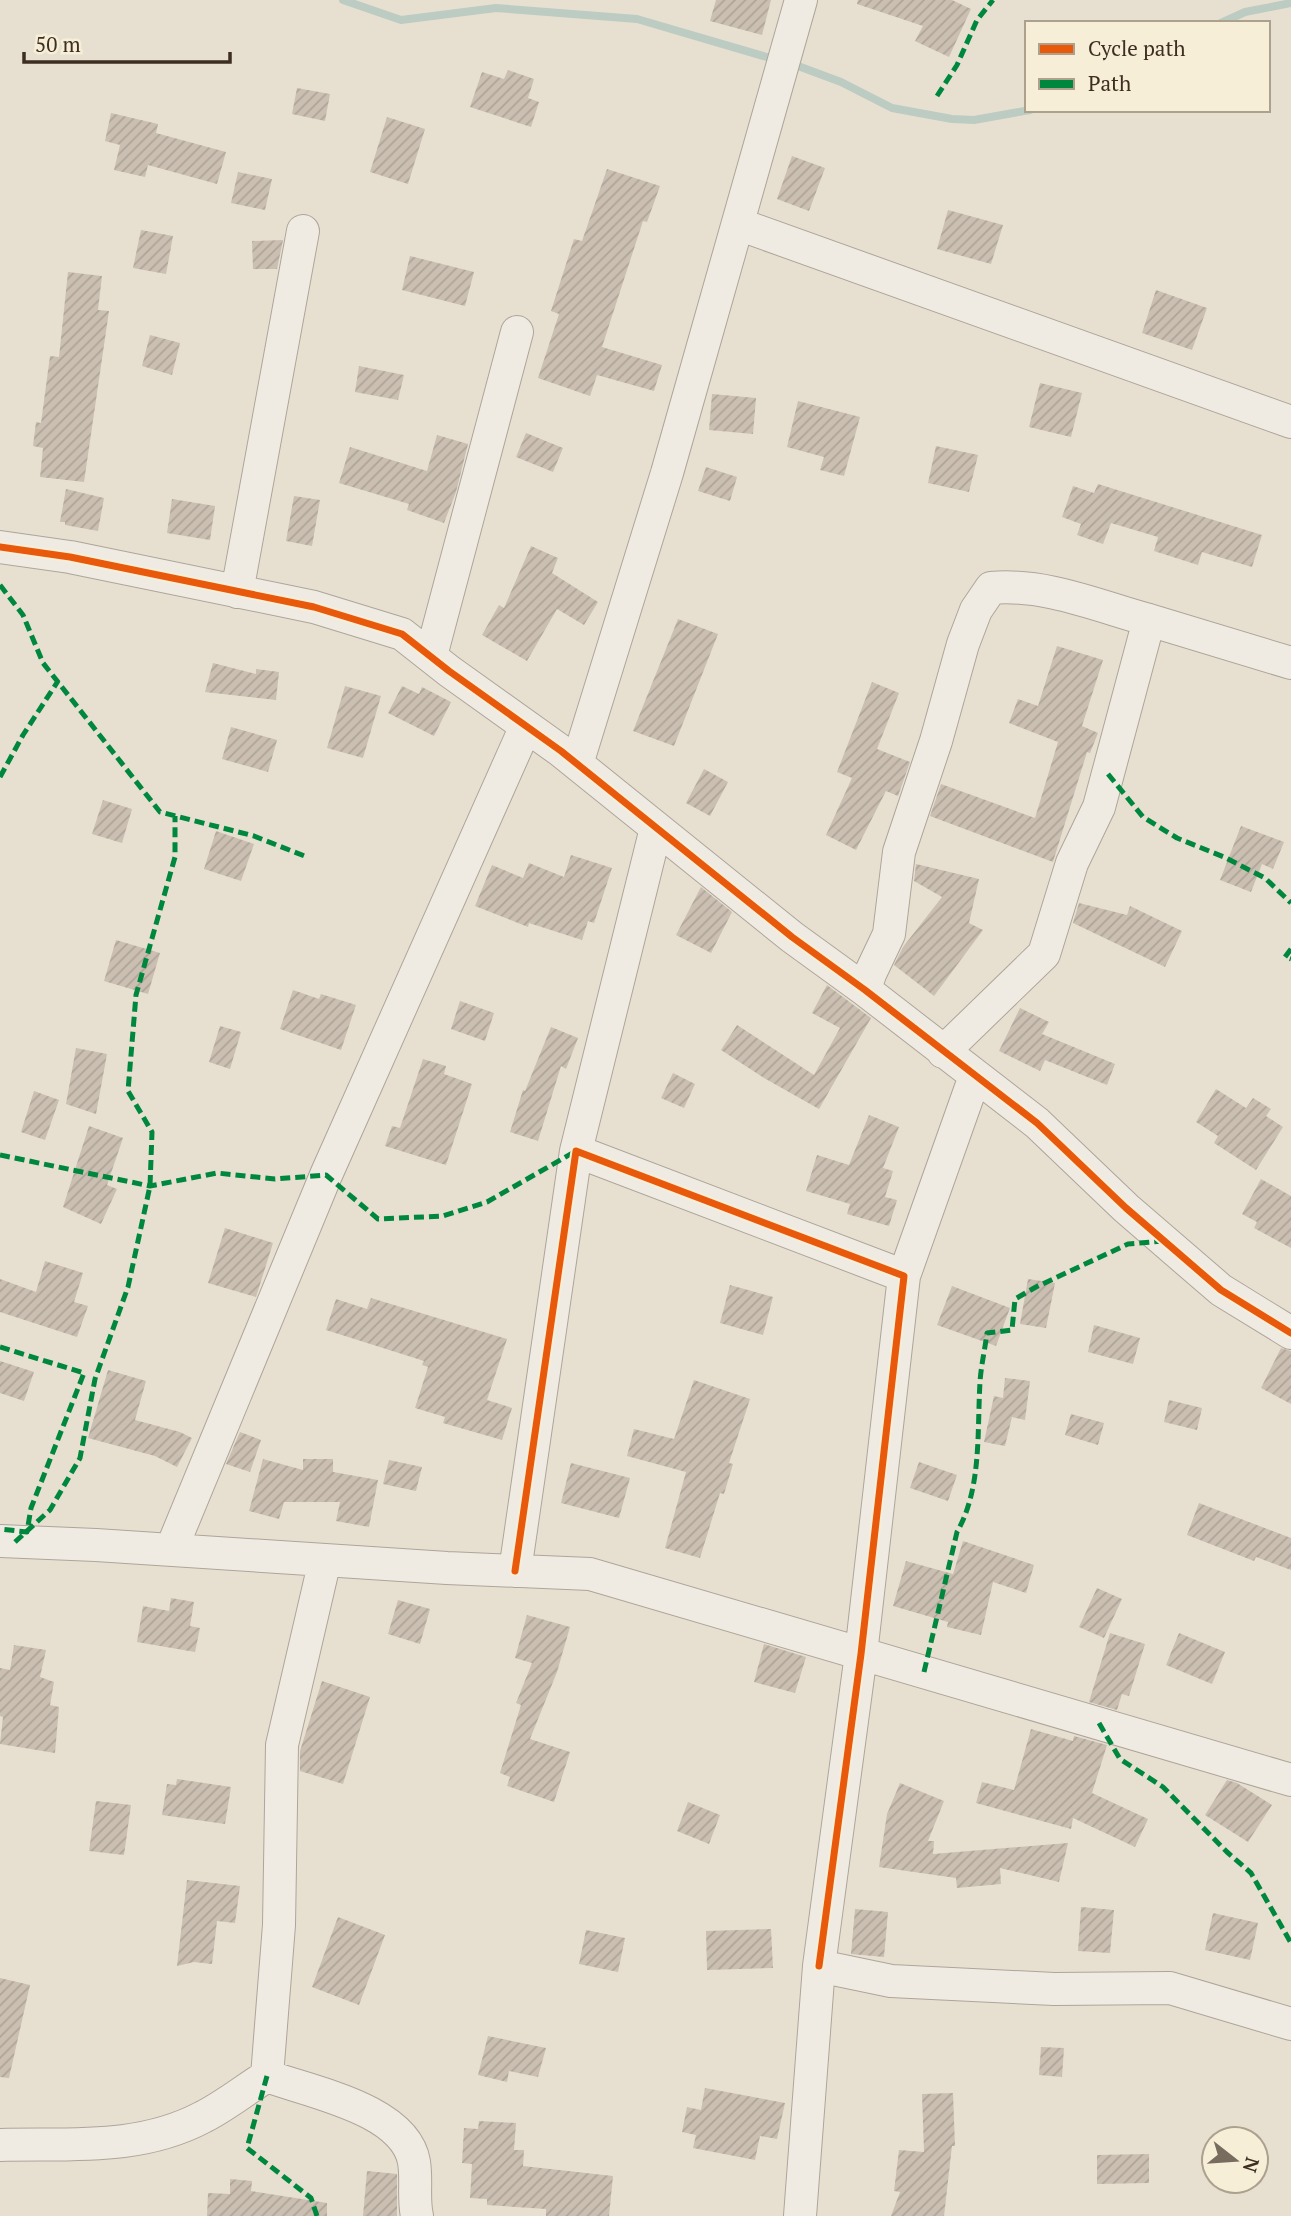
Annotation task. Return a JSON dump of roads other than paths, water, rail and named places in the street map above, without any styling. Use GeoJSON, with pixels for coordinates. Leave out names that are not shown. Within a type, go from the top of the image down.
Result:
{"type":"FeatureCollection","features":[{"type":"Feature","properties":{"kind":"street"},"geometry":{"type":"LineString","coordinates":[[577,764],[664,485],[801,0]]}},
{"type":"Feature","properties":{"kind":"street"},"geometry":{"type":"LineString","coordinates":[[738,225],[1291,422]]}},
{"type":"Feature","properties":{"kind":"street"},"geometry":{"type":"LineString","coordinates":[[237,592],[303,231]]}},
{"type":"Feature","properties":{"kind":"street"},"geometry":{"type":"LineString","coordinates":[[431,656],[517,332]]}},
{"type":"Feature","properties":{"kind":"street"},"geometry":{"type":"LineString","coordinates":[[0,547],[70,557],[314,607],[402,634],[577,764],[792,937],[1037,1123],[1126,1208],[1221,1290],[1291,1333]]}},
{"type":"Feature","properties":{"kind":"street"},"geometry":{"type":"LineString","coordinates":[[865,990],[889,934],[899,852],[936,741],[963,644],[976,610],[991,588],[1037,588],[1291,663]]}},
{"type":"Feature","properties":{"kind":"street"},"geometry":{"type":"LineString","coordinates":[[943,1052],[1044,954],[1072,863],[1098,807],[1149,620]]}},
{"type":"Feature","properties":{"kind":"street"},"geometry":{"type":"LineString","coordinates":[[171,1550],[326,1175],[526,726]]}},
{"type":"Feature","properties":{"kind":"street"},"geometry":{"type":"LineString","coordinates":[[515,1571],[576,1150],[656,828]]}},
{"type":"Feature","properties":{"kind":"street"},"geometry":{"type":"LineString","coordinates":[[800,2216],[819,1966],[861,1654],[904,1276],[975,1076]]}},
{"type":"Feature","properties":{"kind":"street"},"geometry":{"type":"LineString","coordinates":[[576,1150],[904,1276]]}},
{"type":"Feature","properties":{"kind":"street"},"geometry":{"type":"LineString","coordinates":[[0,1541],[590,1574],[1291,1780]]}},
{"type":"Feature","properties":{"kind":"street"},"geometry":{"type":"LineString","coordinates":[[267,2076],[279,1925],[282,1745],[325,1560]]}},
{"type":"Feature","properties":{"kind":"street"},"geometry":{"type":"LineString","coordinates":[[819,1966],[891,1981],[1054,1989],[1170,1988],[1291,2024]]}},
{"type":"Feature","properties":{"kind":"street"},"geometry":{"type":"LineString","coordinates":[[0,2145],[100,2145],[148,2138],[202,2118],[267,2076]]}},
{"type":"Feature","properties":{"kind":"street"},"geometry":{"type":"LineString","coordinates":[[267,2076],[382,2119],[405,2140],[414,2161],[417,2216]]}},
{"type":"Feature","properties":{"kind":"waterway"},"geometry":{"type":"LineString","coordinates":[[343,0],[401,20],[496,8],[637,19],[770,58]]}},
{"type":"Feature","properties":{"kind":"waterway"},"geometry":{"type":"LineString","coordinates":[[1225,21],[1245,12],[1291,3]]}},
{"type":"Feature","properties":{"kind":"waterway"},"geometry":{"type":"LineString","coordinates":[[790,63],[841,82],[892,108],[952,119],[974,120],[1025,111]]}}]}
